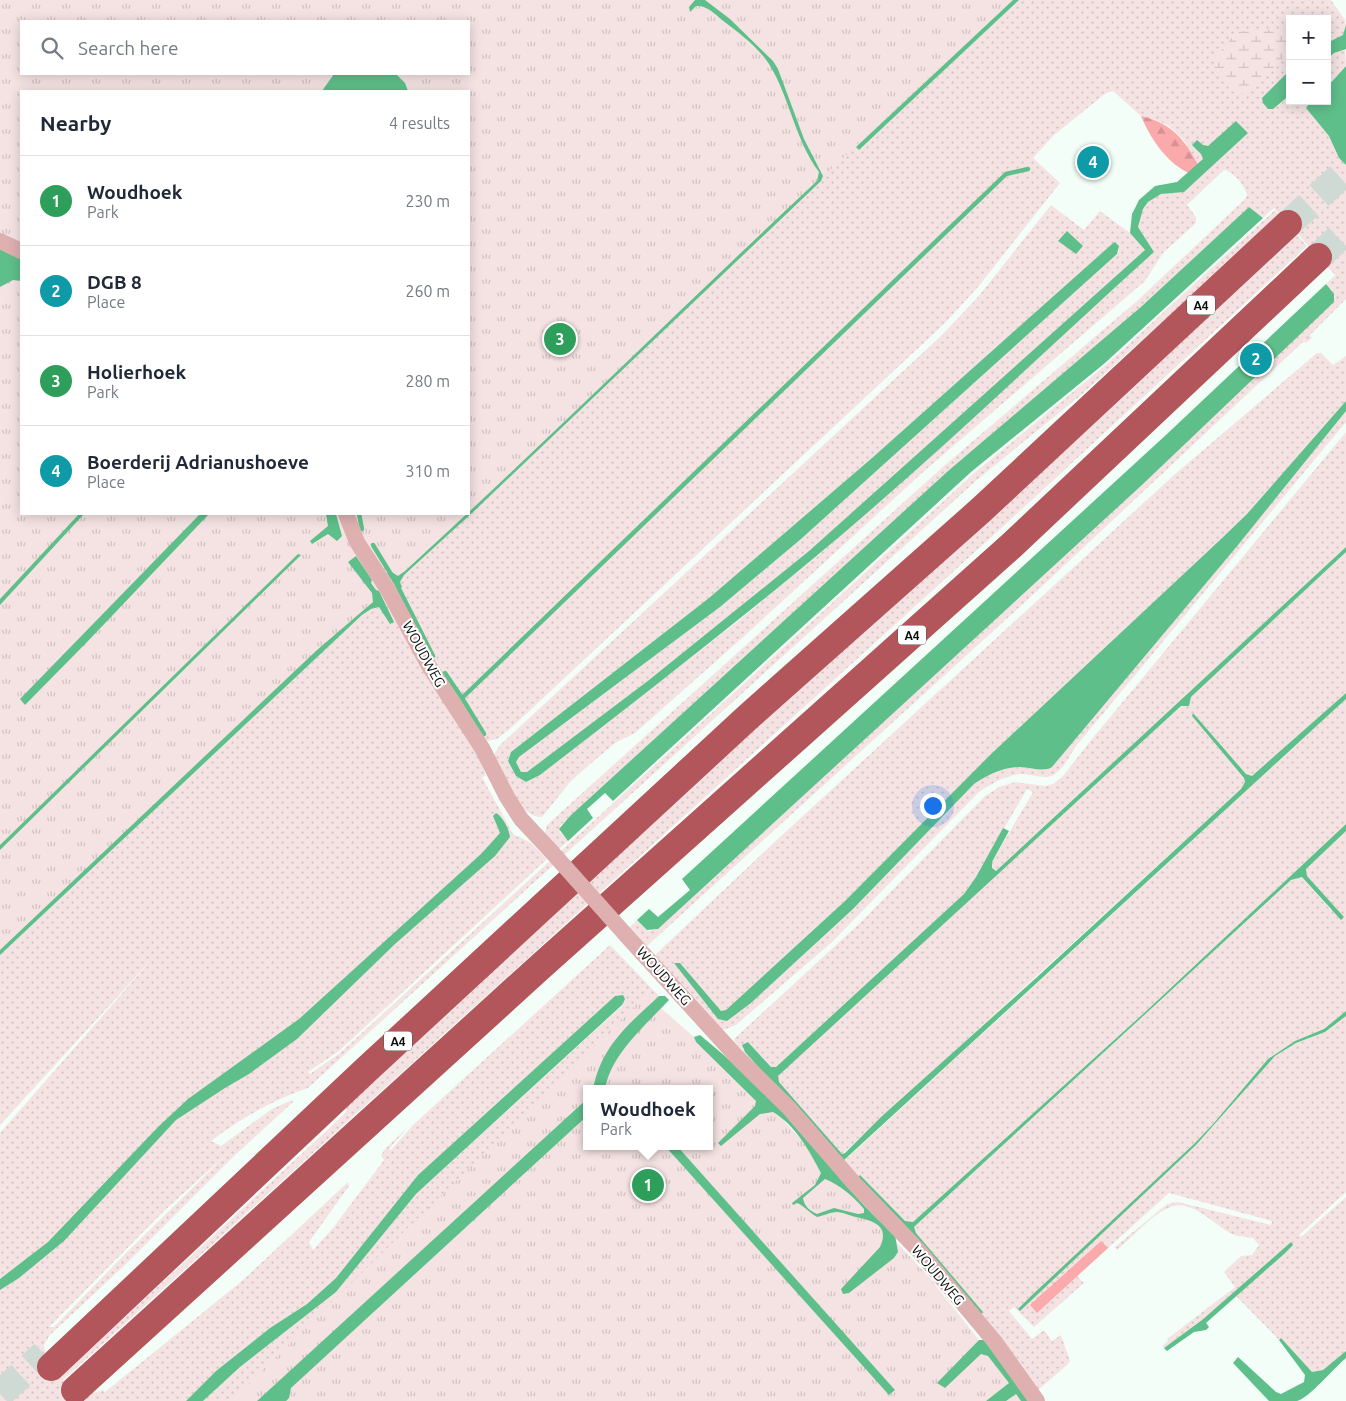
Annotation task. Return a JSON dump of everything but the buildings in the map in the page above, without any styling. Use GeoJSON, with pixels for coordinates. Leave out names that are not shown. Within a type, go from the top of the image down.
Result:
{"type":"FeatureCollection","features":[{"type":"Feature","properties":{"kind":"highway","name":"A4"},"geometry":{"type":"LineString","coordinates":[[47,1360],[359,1077],[748,717],[981,510],[1288,224]]}},
{"type":"Feature","properties":{"kind":"highway","name":"A4"},"geometry":{"type":"LineString","coordinates":[[75,1390],[540,967],[1004,553],[1318,258]]}},
{"type":"Feature","properties":{"kind":"street"},"geometry":{"type":"LineString","coordinates":[[0,240],[20,250]]}},
{"type":"Feature","properties":{"kind":"street","name":"WOUDWEG"},"geometry":{"type":"LineString","coordinates":[[346,515],[357,542],[388,590],[428,666],[482,748],[507,797],[521,819],[736,1056],[789,1108],[853,1182],[920,1252],[998,1346],[1037,1401]]}},
{"type":"Feature","properties":{"kind":"green space"},"geometry":{"type":"Polygon","coordinates":[[[0,0],[1010,0],[470,511],[470,90],[20,90],[20,515],[466,515],[0,952],[0,0]]]}},
{"type":"Feature","properties":{"kind":"green space"},"geometry":{"type":"Polygon","coordinates":[[[362,0],[1013,0],[856,147],[859,150],[1019,0],[1331,0],[1345,20],[1346,36],[1331,49],[1331,15],[1286,15],[1286,95],[1277,107],[1286,99],[1286,105],[1308,105],[1306,108],[1329,136],[1339,158],[1346,165],[1346,299],[1310,335],[1312,338],[1306,343],[1304,341],[1036,592],[647,946],[630,927],[637,920],[648,931],[658,929],[1143,484],[1335,297],[1326,284],[1335,275],[1274,208],[1263,218],[1249,207],[1142,306],[948,471],[570,816],[560,826],[560,832],[568,841],[559,849],[545,833],[547,825],[945,465],[1137,301],[1244,200],[1247,195],[1241,183],[1235,176],[1224,170],[1187,205],[1196,217],[1196,223],[1163,253],[1145,281],[922,473],[741,639],[635,733],[615,743],[589,765],[570,782],[542,817],[534,816],[526,811],[513,794],[494,755],[499,746],[941,336],[978,297],[1051,205],[1084,230],[1100,211],[1130,233],[1145,250],[809,551],[649,680],[527,772],[521,772],[516,762],[519,757],[720,607],[801,539],[1117,254],[1119,251],[1117,243],[1112,244],[872,458],[709,598],[511,752],[508,761],[516,776],[526,782],[540,775],[733,625],[815,558],[1154,252],[1138,227],[1143,209],[1148,202],[1161,194],[1187,189],[1248,132],[1202,172],[1183,139],[1169,126],[1141,116],[1113,91],[1106,93],[1053,136],[1033,158],[1060,183],[978,287],[944,324],[511,728],[497,739],[487,741],[473,727],[350,515],[470,515],[470,90],[313,90],[470,75],[470,20],[362,0]]]}},
{"type":"Feature","properties":{"kind":"green space"},"geometry":{"type":"Polygon","coordinates":[[[1286,28],[1286,55],[1246,95],[1224,82],[1214,66],[1214,59],[1237,32],[1286,28]]]}},
{"type":"Feature","properties":{"kind":"green space"},"geometry":{"type":"Polygon","coordinates":[[[1345,48],[1346,66],[1331,83],[1331,56],[1345,48]]]}},
{"type":"Feature","properties":{"kind":"green space"},"geometry":{"type":"Polygon","coordinates":[[[1141,116],[1153,119],[1171,129],[1185,143],[1202,172],[1195,176],[1186,172],[1169,159],[1150,135],[1141,116]]]}},
{"type":"Feature","properties":{"kind":"green space"},"geometry":{"type":"Polygon","coordinates":[[[1275,210],[1280,216],[1081,395],[978,479],[308,1088],[258,1110],[211,1141],[221,1146],[272,1109],[292,1100],[293,1102],[232,1158],[126,1264],[49,1336],[44,1345],[47,1362],[94,1343],[125,1317],[346,1112],[347,1104],[1294,232],[1307,246],[1008,522],[63,1380],[76,1390],[92,1393],[103,1390],[105,1392],[243,1280],[348,1182],[349,1186],[309,1242],[313,1250],[333,1228],[384,1160],[381,1156],[384,1150],[408,1127],[389,1149],[391,1150],[413,1125],[610,945],[659,996],[631,1022],[590,1085],[583,1085],[583,1093],[257,1401],[203,1401],[240,1367],[336,1292],[416,1194],[622,1006],[623,995],[615,996],[418,1175],[336,1278],[307,1304],[270,1328],[216,1371],[186,1401],[0,1401],[0,1133],[153,958],[0,1125],[0,955],[362,615],[371,609],[380,607],[394,622],[353,547],[478,755],[486,776],[482,777],[513,834],[531,843],[547,859],[339,1051],[308,1072],[310,1074],[340,1053],[973,474],[1107,364],[1275,210]],[[227,1154],[164,1211],[49,1327],[54,1327],[227,1154]]]}},
{"type":"Feature","properties":{"kind":"green space"},"geometry":{"type":"Polygon","coordinates":[[[1317,353],[1321,353],[1333,365],[1346,356],[1346,401],[1247,514],[990,755],[845,901],[726,1010],[723,1012],[719,1009],[727,1021],[751,1003],[853,909],[974,784],[1006,769],[1017,767],[1040,769],[1052,767],[1238,545],[1346,411],[1346,422],[1076,746],[1061,768],[1055,774],[1047,777],[1020,774],[1009,777],[978,793],[831,943],[736,1025],[720,1029],[655,955],[780,837],[1174,475],[1317,353]]]}},
{"type":"Feature","properties":{"kind":"green space"},"geometry":{"type":"Polygon","coordinates":[[[1346,432],[1346,547],[996,871],[992,868],[992,862],[1033,792],[1027,789],[976,877],[964,894],[776,1067],[771,1067],[748,1042],[742,1048],[845,1160],[1346,699],[1346,824],[1143,1014],[913,1222],[905,1221],[860,1175],[873,1192],[983,1312],[916,1233],[914,1227],[1291,880],[1302,877],[1330,909],[1344,918],[1307,876],[1306,869],[1346,831],[1346,1011],[1324,1029],[1295,1041],[1268,1059],[1195,1143],[1019,1309],[1196,1145],[1275,1056],[1296,1043],[1325,1032],[1346,1016],[1346,1192],[1299,1235],[1301,1237],[1346,1197],[1346,1351],[1323,1370],[1312,1372],[1281,1338],[1279,1340],[1236,1296],[1293,1245],[1291,1242],[1202,1320],[1164,1348],[1162,1346],[1168,1341],[1167,1339],[1235,1287],[1224,1272],[1241,1256],[1252,1255],[1259,1245],[1253,1238],[1230,1233],[1197,1211],[1188,1207],[1178,1206],[1161,1212],[1148,1221],[1117,1250],[1115,1247],[1167,1204],[1178,1202],[1271,1225],[1272,1221],[1169,1193],[1077,1276],[1084,1283],[1034,1327],[1014,1307],[1009,1311],[1032,1339],[1044,1330],[1052,1341],[1061,1335],[1070,1361],[1038,1390],[734,1039],[862,921],[984,797],[999,787],[1015,782],[1045,786],[1053,784],[1063,776],[1346,432]]]}},
{"type":"Feature","properties":{"kind":"green space"},"geometry":{"type":"Polygon","coordinates":[[[1346,552],[1346,693],[1252,776],[1246,774],[1193,713],[1192,716],[1244,778],[1245,782],[1241,789],[842,1154],[779,1082],[777,1078],[779,1074],[1181,706],[1186,706],[1191,697],[1346,552]]]}},
{"type":"Feature","properties":{"kind":"green space"},"geometry":{"type":"Polygon","coordinates":[[[646,995],[758,1093],[929,1277],[1014,1384],[1025,1401],[231,1401],[646,995]]]}},
{"type":"Feature","properties":{"kind":"green space"},"geometry":{"type":"Polygon","coordinates":[[[1101,1241],[1108,1248],[1037,1313],[1030,1305],[1101,1241]]]}},
{"type":"Feature","properties":{"kind":"shaded area"},"geometry":{"type":"Polygon","coordinates":[[[695,0],[705,0],[730,19],[773,61],[778,69],[804,139],[823,176],[821,181],[470,515],[470,511],[817,181],[819,172],[804,146],[769,64],[747,40],[710,10],[696,6],[690,12],[689,7],[695,0]]]}},
{"type":"Feature","properties":{"kind":"shaded area"},"geometry":{"type":"Polygon","coordinates":[[[1013,0],[1019,0],[859,150],[856,147],[1013,0]]]}},
{"type":"Feature","properties":{"kind":"shaded area"},"geometry":{"type":"Polygon","coordinates":[[[1346,25],[1346,49],[1331,56],[1331,41],[1343,35],[1346,25]]]}},
{"type":"Feature","properties":{"kind":"shaded area"},"geometry":{"type":"Polygon","coordinates":[[[1346,66],[1346,165],[1339,158],[1329,136],[1306,108],[1308,105],[1331,105],[1331,83],[1346,66]]]}},
{"type":"Feature","properties":{"kind":"shaded area"},"geometry":{"type":"Polygon","coordinates":[[[1286,74],[1286,98],[1273,109],[1268,109],[1263,103],[1262,98],[1286,74]]]}},
{"type":"Feature","properties":{"kind":"shaded area"},"geometry":{"type":"Polygon","coordinates":[[[333,75],[397,75],[405,83],[408,90],[323,90],[333,75]]]}},
{"type":"Feature","properties":{"kind":"shaded area"},"geometry":{"type":"Polygon","coordinates":[[[1236,121],[1248,133],[1184,192],[1161,194],[1148,202],[1143,209],[1138,227],[1154,252],[943,445],[858,521],[780,586],[540,775],[526,782],[516,776],[508,761],[511,752],[709,598],[872,458],[1112,244],[1115,242],[1119,246],[1117,254],[801,539],[720,607],[519,757],[516,762],[521,772],[527,772],[649,680],[809,551],[1145,250],[1130,233],[1132,214],[1139,200],[1155,186],[1177,182],[1203,159],[1201,154],[1192,145],[1197,140],[1203,145],[1208,146],[1236,121]]]}},
{"type":"Feature","properties":{"kind":"shaded area"},"geometry":{"type":"Polygon","coordinates":[[[1249,207],[1263,218],[1105,363],[971,472],[613,801],[605,793],[587,809],[593,818],[568,841],[559,829],[570,816],[948,471],[1142,306],[1249,207]]]}},
{"type":"Feature","properties":{"kind":"shaded area"},"geometry":{"type":"Polygon","coordinates":[[[1067,231],[1083,246],[1076,254],[1058,241],[1067,231]]]}},
{"type":"Feature","properties":{"kind":"shaded area"},"geometry":{"type":"Polygon","coordinates":[[[0,246],[20,257],[20,281],[13,280],[0,287],[0,246]]]}},
{"type":"Feature","properties":{"kind":"shaded area"},"geometry":{"type":"Polygon","coordinates":[[[1326,284],[1334,294],[1334,302],[1143,484],[658,929],[647,930],[637,920],[649,909],[658,917],[690,890],[682,879],[1167,434],[1326,284]]]}},
{"type":"Feature","properties":{"kind":"shaded area"},"geometry":{"type":"Polygon","coordinates":[[[1346,401],[1346,411],[1238,545],[1052,767],[1040,769],[1021,767],[1000,770],[974,784],[853,909],[751,1003],[727,1021],[718,1019],[674,963],[680,963],[721,1011],[726,1010],[845,901],[990,755],[1247,514],[1346,401]]]}},
{"type":"Feature","properties":{"kind":"shaded area"},"geometry":{"type":"Polygon","coordinates":[[[78,515],[83,515],[0,605],[0,599],[78,515]]]}},
{"type":"Feature","properties":{"kind":"shaded area"},"geometry":{"type":"Polygon","coordinates":[[[199,515],[208,515],[25,705],[20,699],[199,515]]]}},
{"type":"Feature","properties":{"kind":"shaded area"},"geometry":{"type":"Polygon","coordinates":[[[326,515],[336,515],[342,536],[337,541],[328,534],[312,544],[310,541],[328,526],[326,515]]]}},
{"type":"Feature","properties":{"kind":"shaded area"},"geometry":{"type":"Polygon","coordinates":[[[466,515],[470,515],[404,575],[400,582],[402,587],[398,590],[387,573],[390,571],[398,576],[466,515]]]}},
{"type":"Feature","properties":{"kind":"shaded area"},"geometry":{"type":"Polygon","coordinates":[[[1346,547],[1346,552],[1191,697],[1189,706],[1181,706],[778,1076],[779,1082],[842,1154],[845,1153],[881,1117],[1036,978],[1241,789],[1245,782],[1244,778],[1192,716],[1193,713],[1246,774],[1252,776],[1346,693],[1346,699],[843,1161],[745,1052],[742,1045],[748,1042],[771,1067],[776,1067],[964,894],[976,877],[1003,828],[1009,831],[992,862],[992,868],[996,871],[1346,547]]]}},
{"type":"Feature","properties":{"kind":"shaded area"},"geometry":{"type":"Polygon","coordinates":[[[298,554],[301,555],[0,850],[0,845],[298,554]]]}},
{"type":"Feature","properties":{"kind":"shaded area"},"geometry":{"type":"Polygon","coordinates":[[[356,556],[372,580],[371,583],[379,591],[394,622],[390,624],[379,607],[371,609],[362,615],[0,955],[0,950],[317,650],[373,602],[372,593],[348,562],[356,556]]]}},
{"type":"Feature","properties":{"kind":"shaded area"},"geometry":{"type":"Polygon","coordinates":[[[496,813],[501,817],[510,837],[495,856],[395,944],[297,1039],[249,1074],[176,1120],[64,1241],[19,1278],[0,1290],[0,1279],[48,1242],[159,1126],[188,1099],[299,1019],[481,854],[500,833],[493,816],[496,813]]]}},
{"type":"Feature","properties":{"kind":"shaded area"},"geometry":{"type":"Polygon","coordinates":[[[1346,824],[1346,831],[1306,869],[1307,876],[1344,917],[1341,920],[1302,877],[1291,880],[914,1227],[916,1233],[983,1312],[981,1314],[901,1221],[858,1177],[860,1175],[905,1221],[913,1222],[1143,1014],[1346,824]]]}},
{"type":"Feature","properties":{"kind":"shaded area"},"geometry":{"type":"Polygon","coordinates":[[[623,995],[625,999],[622,1005],[416,1194],[336,1292],[240,1367],[203,1401],[186,1401],[216,1371],[270,1328],[307,1304],[336,1278],[418,1175],[615,996],[623,995]]]}},
{"type":"Feature","properties":{"kind":"shaded area"},"geometry":{"type":"Polygon","coordinates":[[[659,996],[665,996],[669,1000],[622,1052],[614,1064],[606,1085],[594,1085],[603,1060],[627,1027],[659,996]]]}},
{"type":"Feature","properties":{"kind":"shaded area"},"geometry":{"type":"Polygon","coordinates":[[[1346,1011],[1346,1016],[1325,1032],[1296,1043],[1275,1056],[1196,1145],[1020,1311],[1018,1309],[1195,1143],[1268,1059],[1295,1041],[1324,1029],[1346,1011]]]}},
{"type":"Feature","properties":{"kind":"shaded area"},"geometry":{"type":"Polygon","coordinates":[[[700,1035],[763,1091],[856,1196],[895,1235],[898,1252],[894,1258],[849,1293],[843,1294],[841,1289],[880,1247],[883,1240],[881,1229],[874,1222],[854,1216],[834,1212],[817,1217],[800,1204],[793,1205],[792,1203],[815,1185],[821,1173],[795,1131],[773,1112],[760,1114],[721,1146],[718,1143],[755,1106],[756,1101],[696,1042],[694,1037],[700,1035]],[[825,1179],[803,1198],[808,1208],[817,1214],[834,1208],[858,1214],[864,1213],[864,1209],[855,1200],[831,1181],[825,1179]]]}},
{"type":"Feature","properties":{"kind":"shaded area"},"geometry":{"type":"Polygon","coordinates":[[[583,1103],[583,1120],[291,1388],[289,1398],[286,1401],[257,1401],[583,1103]]]}},
{"type":"Feature","properties":{"kind":"shaded area"},"geometry":{"type":"Polygon","coordinates":[[[669,1150],[681,1150],[895,1390],[889,1395],[669,1150]]]}},
{"type":"Feature","properties":{"kind":"shaded area"},"geometry":{"type":"Polygon","coordinates":[[[1291,1242],[1293,1245],[1284,1254],[1206,1323],[1209,1327],[1206,1330],[1194,1332],[1167,1351],[1164,1348],[1202,1320],[1291,1242]]]}},
{"type":"Feature","properties":{"kind":"shaded area"},"geometry":{"type":"Polygon","coordinates":[[[1281,1338],[1312,1372],[1323,1370],[1346,1351],[1346,1358],[1302,1399],[1297,1401],[1269,1401],[1233,1363],[1238,1357],[1276,1392],[1281,1394],[1304,1382],[1305,1375],[1279,1340],[1281,1338]]]}},
{"type":"Feature","properties":{"kind":"shaded area"},"geometry":{"type":"Polygon","coordinates":[[[979,1340],[984,1340],[1029,1401],[1021,1401],[1016,1394],[1006,1401],[986,1401],[1009,1383],[988,1356],[981,1354],[945,1388],[937,1383],[979,1340]]]}},
{"type":"Feature","properties":{"kind":"waterway"},"geometry":{"type":"LineString","coordinates":[[462,698],[1006,174],[1028,169]]}},
{"type":"Feature","properties":{"kind":"waterway"},"geometry":{"type":"LineString","coordinates":[[359,515],[362,529]]}},
{"type":"Feature","properties":{"kind":"waterway"},"geometry":{"type":"LineString","coordinates":[[373,545],[392,576]]}},
{"type":"Feature","properties":{"kind":"waterway"},"geometry":{"type":"LineString","coordinates":[[397,585],[433,656]]}},
{"type":"Feature","properties":{"kind":"waterway"},"geometry":{"type":"LineString","coordinates":[[445,673],[484,734]]}},
{"type":"Feature","properties":{"kind":"tunnel"},"geometry":{"type":"LineString","coordinates":[[1288,224],[1346,171]]}},
{"type":"Feature","properties":{"kind":"tunnel"},"geometry":{"type":"LineString","coordinates":[[1318,257],[1346,231]]}},
{"type":"Feature","properties":{"kind":"tunnel"},"geometry":{"type":"LineString","coordinates":[[0,1394],[44,1354]]}},
{"type":"Feature","properties":{"kind":"place","name":"Boerderij Adrianushoeve"},"geometry":{"type":"Point","coordinates":[1093,162]}},
{"type":"Feature","properties":{"kind":"place","name":"Holierhoek"},"geometry":{"type":"Point","coordinates":[560,339]}},
{"type":"Feature","properties":{"kind":"place","name":"DGB 8"},"geometry":{"type":"Point","coordinates":[1256,359]}},
{"type":"Feature","properties":{"kind":"place","name":"Woudhoek"},"geometry":{"type":"Point","coordinates":[648,1185]}}]}
